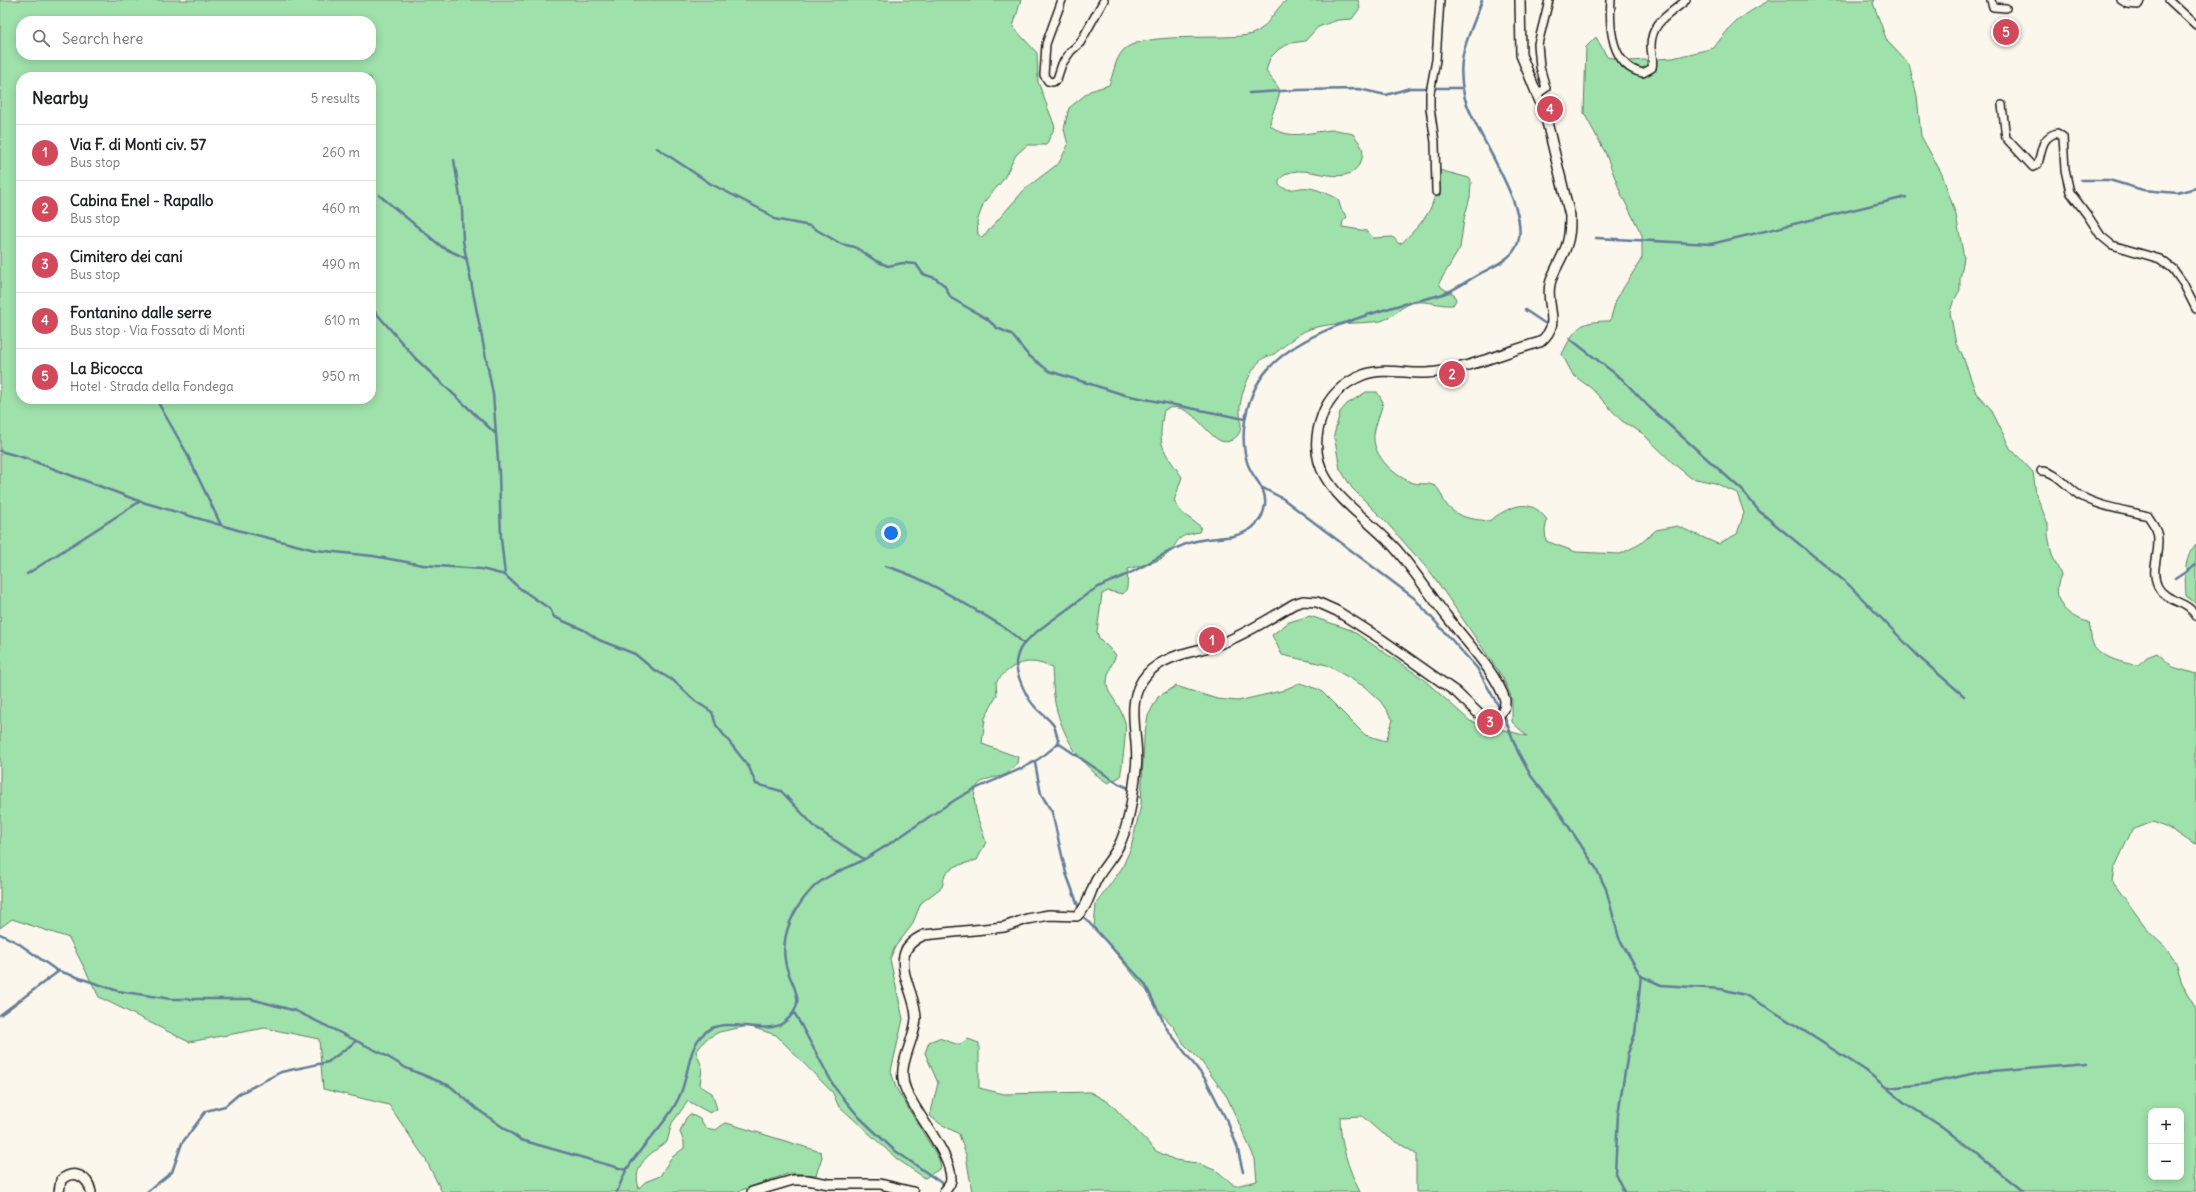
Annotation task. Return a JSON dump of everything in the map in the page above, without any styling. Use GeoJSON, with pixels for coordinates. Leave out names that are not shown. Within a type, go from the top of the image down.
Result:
{"type":"FeatureCollection","features":[{"type":"Feature","properties":{"kind":"street"},"geometry":{"type":"LineString","coordinates":[[1062,0],[1046,44],[1044,75],[1048,81],[1053,82],[1057,79],[1062,64],[1071,51],[1080,43],[1104,0]]}},
{"type":"Feature","properties":{"kind":"street"},"geometry":{"type":"LineString","coordinates":[[1436,192],[1435,142],[1430,108],[1430,93],[1436,60],[1440,0]]}},
{"type":"Feature","properties":{"kind":"street"},"geometry":{"type":"LineString","coordinates":[[944,1192],[950,1185],[951,1178],[944,1155],[905,1088],[904,1063],[916,1017],[903,964],[904,953],[908,945],[915,939],[924,935],[1004,927],[1027,919],[1049,915],[1077,916],[1084,910],[1097,878],[1121,842],[1125,831],[1136,768],[1137,753],[1134,733],[1133,705],[1138,690],[1146,675],[1154,667],[1166,660],[1227,641],[1294,604],[1303,601],[1317,602],[1337,611],[1382,639],[1456,692],[1480,715],[1491,717],[1500,714],[1504,709],[1505,701],[1489,671],[1394,548],[1332,488],[1319,466],[1315,446],[1318,425],[1330,399],[1342,386],[1364,374],[1392,371],[1426,372],[1453,368],[1540,342],[1547,336],[1553,325],[1549,296],[1550,284],[1567,246],[1570,233],[1570,216],[1545,114],[1521,55],[1520,0]]}},
{"type":"Feature","properties":{"kind":"street"},"geometry":{"type":"LineString","coordinates":[[1536,95],[1546,88],[1540,67],[1538,44],[1549,0]]}},
{"type":"Feature","properties":{"kind":"street"},"geometry":{"type":"LineString","coordinates":[[1611,0],[1611,29],[1616,49],[1627,65],[1633,70],[1643,73],[1652,68],[1652,34],[1656,25],[1686,0]]}},
{"type":"Feature","properties":{"kind":"street"},"geometry":{"type":"LineString","coordinates":[[1991,0],[1993,7],[2006,8]]}},
{"type":"Feature","properties":{"kind":"street"},"geometry":{"type":"LineString","coordinates":[[2121,0],[2128,4],[2138,5],[2141,0]]}},
{"type":"Feature","properties":{"kind":"street"},"geometry":{"type":"LineString","coordinates":[[2169,0],[2196,25]]}},
{"type":"Feature","properties":{"kind":"street"},"geometry":{"type":"LineString","coordinates":[[2002,105],[2006,138],[2033,167],[2038,164],[2041,148],[2050,135],[2058,133],[2063,136],[2065,170],[2070,192],[2101,236],[2112,245],[2160,259],[2173,269],[2196,308]]}},
{"type":"Feature","properties":{"kind":"street"},"geometry":{"type":"LineString","coordinates":[[2041,471],[2054,474],[2067,486],[2094,502],[2148,516],[2157,531],[2158,546],[2155,577],[2157,586],[2162,593],[2183,604],[2196,616]]}},
{"type":"Feature","properties":{"kind":"street"},"geometry":{"type":"LineString","coordinates":[[59,1192],[61,1180],[69,1174],[76,1174],[85,1179],[90,1185],[91,1192]]}},
{"type":"Feature","properties":{"kind":"street"},"geometry":{"type":"LineString","coordinates":[[752,1192],[793,1180],[829,1184],[880,1184],[913,1192]]}},
{"type":"Feature","properties":{"kind":"green space"},"geometry":{"type":"Polygon","coordinates":[[[0,0],[1021,0],[1013,27],[1037,53],[1038,82],[1055,127],[1046,145],[1027,145],[1016,155],[1003,180],[984,202],[977,222],[978,234],[982,238],[1025,189],[1059,163],[1068,145],[1064,129],[1069,108],[1090,91],[1109,85],[1119,56],[1130,46],[1144,41],[1162,39],[1223,37],[1252,34],[1262,28],[1278,8],[1287,0],[1358,0],[1360,8],[1352,19],[1338,20],[1318,27],[1305,41],[1291,43],[1279,49],[1270,58],[1266,71],[1279,89],[1279,96],[1270,125],[1277,130],[1293,134],[1340,130],[1353,134],[1363,150],[1361,161],[1354,171],[1344,175],[1334,176],[1298,171],[1288,173],[1279,180],[1279,185],[1286,189],[1312,188],[1332,196],[1338,199],[1341,209],[1347,217],[1343,221],[1342,227],[1367,231],[1373,238],[1393,237],[1399,244],[1403,242],[1419,225],[1433,203],[1439,170],[1469,178],[1471,183],[1470,197],[1464,219],[1460,248],[1439,283],[1442,288],[1454,294],[1456,300],[1453,305],[1417,302],[1403,307],[1381,321],[1325,325],[1299,334],[1274,354],[1262,359],[1253,370],[1244,389],[1241,401],[1241,425],[1239,433],[1232,440],[1224,442],[1217,439],[1194,416],[1185,410],[1175,408],[1164,410],[1161,440],[1166,453],[1182,477],[1174,501],[1181,512],[1201,527],[1199,532],[1180,538],[1173,548],[1161,559],[1152,563],[1128,569],[1127,588],[1123,594],[1108,591],[1102,594],[1097,632],[1099,638],[1116,655],[1107,678],[1107,685],[1121,711],[1125,722],[1124,749],[1120,777],[1108,783],[1090,769],[1076,752],[1060,722],[1054,695],[1052,668],[1036,662],[1021,663],[1008,670],[996,682],[997,695],[985,718],[982,744],[1018,757],[1017,763],[1005,775],[983,781],[978,786],[975,792],[976,810],[986,842],[977,860],[956,866],[945,874],[942,887],[921,903],[912,925],[895,947],[890,959],[903,1019],[891,1071],[896,1088],[939,1159],[941,1168],[925,1178],[897,1159],[838,1105],[833,1093],[776,1035],[748,1026],[719,1032],[706,1039],[696,1052],[702,1067],[700,1086],[712,1093],[717,1109],[710,1113],[688,1101],[672,1123],[667,1142],[649,1155],[640,1166],[637,1180],[639,1188],[645,1182],[660,1176],[671,1158],[684,1148],[684,1142],[680,1132],[686,1118],[690,1114],[700,1119],[706,1128],[716,1130],[725,1123],[730,1124],[821,1152],[822,1157],[816,1175],[790,1173],[736,1192],[442,1192],[426,1160],[389,1105],[323,1089],[319,1039],[265,1028],[189,1042],[99,997],[69,938],[12,919],[0,928],[0,0]]]}},
{"type":"Feature","properties":{"kind":"green space"},"geometry":{"type":"Polygon","coordinates":[[[1770,0],[1875,0],[1873,3],[1887,41],[1909,64],[1917,96],[1921,136],[1942,174],[1956,215],[1964,258],[1960,279],[1960,290],[1953,302],[1950,312],[1956,344],[1962,354],[1976,393],[1991,409],[2010,448],[2033,472],[2036,494],[2048,524],[2048,535],[2052,555],[2061,575],[2057,592],[2062,606],[2073,616],[2080,620],[2089,622],[2093,644],[2096,649],[2106,656],[2126,663],[2138,665],[2147,657],[2157,653],[2173,667],[2196,674],[2196,844],[2174,831],[2153,822],[2132,830],[2114,869],[2112,881],[2150,933],[2165,947],[2177,964],[2182,984],[2196,1007],[2196,1192],[1416,1192],[1416,1154],[1379,1131],[1362,1116],[1340,1117],[1343,1146],[1352,1174],[1360,1192],[972,1192],[966,1155],[959,1134],[939,1123],[930,1116],[938,1083],[925,1053],[929,1042],[939,1038],[959,1045],[968,1039],[979,1043],[979,1088],[1004,1094],[1090,1092],[1110,1103],[1156,1151],[1175,1160],[1197,1163],[1217,1171],[1235,1186],[1257,1181],[1255,1159],[1227,1097],[1201,1061],[1184,1044],[1173,1026],[1157,1009],[1146,990],[1094,927],[1096,904],[1122,868],[1131,848],[1141,805],[1144,737],[1148,716],[1158,697],[1176,686],[1217,699],[1238,701],[1281,691],[1300,683],[1320,690],[1365,735],[1386,741],[1393,720],[1381,702],[1365,687],[1327,665],[1282,655],[1272,635],[1289,622],[1310,616],[1351,630],[1422,678],[1470,721],[1527,736],[1512,722],[1512,699],[1503,678],[1432,574],[1386,522],[1352,488],[1340,469],[1334,435],[1340,412],[1347,404],[1366,392],[1377,392],[1383,402],[1374,435],[1374,443],[1381,458],[1393,471],[1407,480],[1417,484],[1429,484],[1436,487],[1448,507],[1464,517],[1489,521],[1504,511],[1512,508],[1526,506],[1534,508],[1547,520],[1545,530],[1546,541],[1576,552],[1620,554],[1640,544],[1656,530],[1677,526],[1718,544],[1737,534],[1744,513],[1737,493],[1715,483],[1691,478],[1642,433],[1622,421],[1591,388],[1573,375],[1562,354],[1571,337],[1580,327],[1591,322],[1610,321],[1616,300],[1642,258],[1642,235],[1622,196],[1605,152],[1584,113],[1586,47],[1596,37],[1607,57],[1630,61],[1673,58],[1714,48],[1733,25],[1745,15],[1770,0]]]}},
{"type":"Feature","properties":{"kind":"green space"},"geometry":{"type":"Polygon","coordinates":[[[2196,544],[2196,604],[2186,596],[2185,575],[2189,556],[2196,544]]]}},
{"type":"Feature","properties":{"kind":"waterway"},"geometry":{"type":"LineString","coordinates":[[617,1192],[627,1169],[675,1105],[683,1086],[693,1050],[703,1035],[710,1029],[718,1026],[776,1026],[783,1023],[792,1015],[796,1007],[797,999],[785,960],[785,941],[794,913],[811,890],[822,880],[876,852],[967,793],[1027,766],[1039,759],[1059,742],[1054,726],[1037,709],[1025,692],[1016,667],[1020,649],[1032,635],[1088,593],[1126,575],[1166,553],[1197,541],[1237,535],[1252,528],[1259,521],[1264,509],[1265,498],[1262,488],[1249,468],[1247,462],[1244,437],[1245,423],[1251,397],[1264,374],[1272,365],[1284,354],[1299,344],[1332,328],[1406,303],[1448,292],[1502,261],[1513,252],[1519,237],[1518,218],[1512,197],[1470,111],[1464,95],[1462,81],[1461,68],[1465,46],[1482,0]]}},
{"type":"Feature","properties":{"kind":"waterway"},"geometry":{"type":"LineString","coordinates":[[1249,93],[1359,89],[1386,95],[1410,88],[1463,88]]}},
{"type":"Feature","properties":{"kind":"waterway"},"geometry":{"type":"LineString","coordinates":[[657,148],[711,184],[766,212],[774,219],[810,226],[841,244],[855,247],[876,261],[888,266],[903,263],[916,264],[923,274],[935,278],[944,285],[951,298],[987,319],[997,328],[1011,334],[1028,355],[1049,371],[1125,395],[1245,419]]}},
{"type":"Feature","properties":{"kind":"waterway"},"geometry":{"type":"LineString","coordinates":[[454,160],[462,209],[463,241],[493,394],[499,474],[501,538],[505,575]]}},
{"type":"Feature","properties":{"kind":"waterway"},"geometry":{"type":"LineString","coordinates":[[2081,180],[2109,180],[2143,190],[2177,193],[2196,188]]}},
{"type":"Feature","properties":{"kind":"waterway"},"geometry":{"type":"LineString","coordinates":[[379,195],[442,247],[467,259]]}},
{"type":"Feature","properties":{"kind":"waterway"},"geometry":{"type":"LineString","coordinates":[[1596,238],[1711,244],[1906,197]]}},
{"type":"Feature","properties":{"kind":"waterway"},"geometry":{"type":"LineString","coordinates":[[1525,310],[1546,324]]}},
{"type":"Feature","properties":{"kind":"waterway"},"geometry":{"type":"LineString","coordinates":[[376,313],[416,359],[496,434]]}},
{"type":"Feature","properties":{"kind":"waterway"},"geometry":{"type":"LineString","coordinates":[[1569,338],[1622,379],[1650,408],[1742,490],[1759,511],[1849,585],[1921,659],[1964,696]]}},
{"type":"Feature","properties":{"kind":"waterway"},"geometry":{"type":"LineString","coordinates":[[159,404],[185,450],[221,525]]}},
{"type":"Feature","properties":{"kind":"waterway"},"geometry":{"type":"LineString","coordinates":[[0,451],[25,458],[139,501],[241,531],[315,550],[373,556],[423,565],[481,569],[505,575],[518,587],[550,609],[554,617],[584,630],[599,640],[635,654],[653,669],[674,681],[695,701],[712,712],[716,725],[749,767],[756,784],[781,791],[817,829],[864,859]]}},
{"type":"Feature","properties":{"kind":"waterway"},"geometry":{"type":"LineString","coordinates":[[1263,488],[1282,498],[1414,598],[1477,668],[1500,709]]}},
{"type":"Feature","properties":{"kind":"waterway"},"geometry":{"type":"LineString","coordinates":[[27,574],[139,502]]}},
{"type":"Feature","properties":{"kind":"waterway"},"geometry":{"type":"LineString","coordinates":[[2175,579],[2196,565]]}},
{"type":"Feature","properties":{"kind":"waterway"},"geometry":{"type":"LineString","coordinates":[[885,566],[920,579],[942,590],[1000,625],[1024,644]]}},
{"type":"Feature","properties":{"kind":"waterway"},"geometry":{"type":"LineString","coordinates":[[1504,716],[1518,752],[1531,776],[1557,809],[1596,868],[1606,889],[1619,938],[1641,976],[1661,985],[1721,989],[1745,995],[1770,1009],[1865,1070],[1905,1103],[1944,1128],[2024,1192]]}},
{"type":"Feature","properties":{"kind":"waterway"},"geometry":{"type":"LineString","coordinates":[[1058,743],[1119,784],[1131,789]]}},
{"type":"Feature","properties":{"kind":"waterway"},"geometry":{"type":"LineString","coordinates":[[1035,763],[1041,794],[1052,812],[1066,873],[1080,911]]}},
{"type":"Feature","properties":{"kind":"waterway"},"geometry":{"type":"LineString","coordinates":[[1135,792],[1140,797]]}},
{"type":"Feature","properties":{"kind":"waterway"},"geometry":{"type":"LineString","coordinates":[[1082,915],[1145,984],[1167,1029],[1206,1080],[1228,1123],[1237,1146],[1243,1172]]}},
{"type":"Feature","properties":{"kind":"waterway"},"geometry":{"type":"LineString","coordinates":[[0,934],[18,943],[56,970],[118,991],[171,999],[251,999],[296,1011],[383,1054],[406,1068],[450,1086],[477,1109],[521,1140],[626,1170]]}},
{"type":"Feature","properties":{"kind":"waterway"},"geometry":{"type":"LineString","coordinates":[[0,1015],[59,971]]}},
{"type":"Feature","properties":{"kind":"waterway"},"geometry":{"type":"LineString","coordinates":[[1624,1192],[1615,1173],[1618,1114],[1628,1053],[1635,1034],[1641,976]]}},
{"type":"Feature","properties":{"kind":"waterway"},"geometry":{"type":"LineString","coordinates":[[794,1012],[835,1088],[859,1117],[894,1150],[943,1184]]}},
{"type":"Feature","properties":{"kind":"waterway"},"geometry":{"type":"LineString","coordinates":[[147,1192],[172,1172],[182,1143],[206,1111],[225,1106],[239,1094],[281,1072],[328,1062],[355,1042]]}},
{"type":"Feature","properties":{"kind":"waterway"},"geometry":{"type":"LineString","coordinates":[[1887,1088],[1926,1084],[1980,1072],[2086,1063]]}},
{"type":"Feature","properties":{"kind":"place","name":"La Bicocca"},"geometry":{"type":"Point","coordinates":[2006,32]}},
{"type":"Feature","properties":{"kind":"place","name":"Fontanino dalle serre"},"geometry":{"type":"Point","coordinates":[1550,109]}},
{"type":"Feature","properties":{"kind":"place","name":"Cabina Enel - Rapallo"},"geometry":{"type":"Point","coordinates":[1452,374]}},
{"type":"Feature","properties":{"kind":"place","name":"Via F. di Monti civ. 57"},"geometry":{"type":"Point","coordinates":[1212,640]}},
{"type":"Feature","properties":{"kind":"place","name":"Cimitero dei cani"},"geometry":{"type":"Point","coordinates":[1490,722]}}]}
